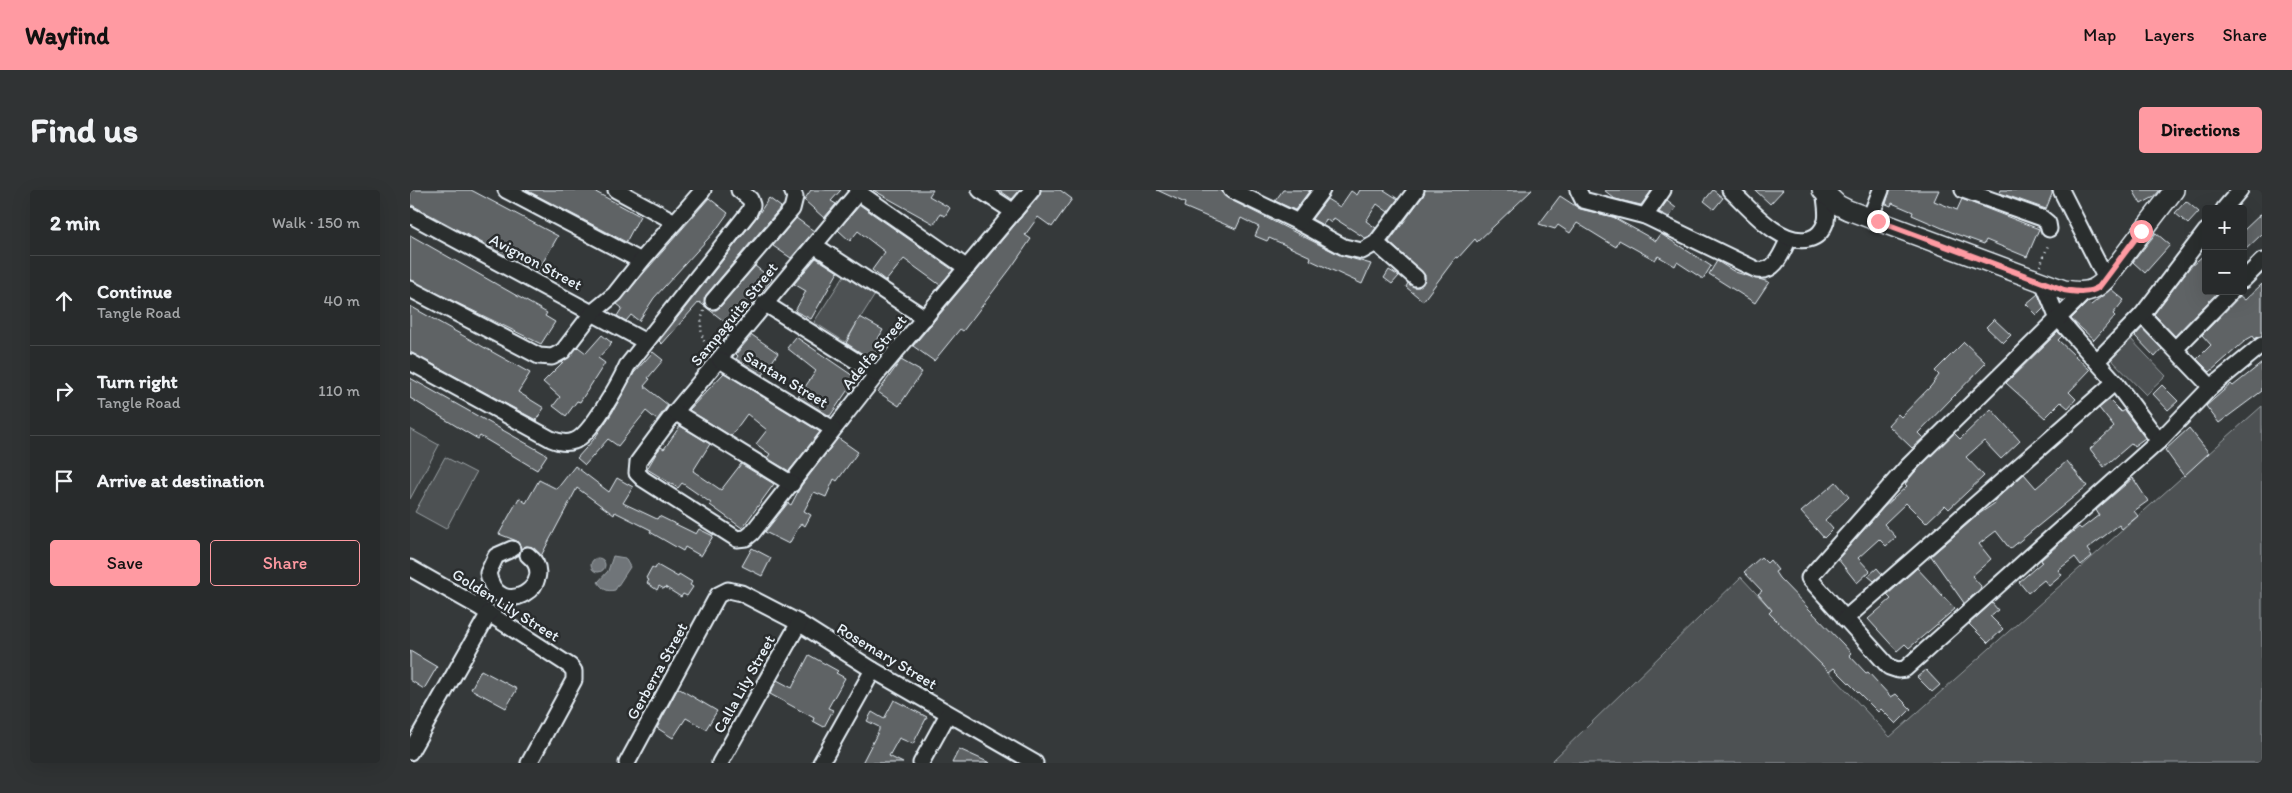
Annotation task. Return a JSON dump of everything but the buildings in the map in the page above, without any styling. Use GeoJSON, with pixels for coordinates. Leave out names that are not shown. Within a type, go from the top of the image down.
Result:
{"type":"FeatureCollection","features":[{"type":"Feature","properties":{"kind":"street"},"geometry":{"type":"LineString","coordinates":[[506,190],[641,261]]}},
{"type":"Feature","properties":{"kind":"street"},"geometry":{"type":"LineString","coordinates":[[616,190],[675,222]]}},
{"type":"Feature","properties":{"kind":"street"},"geometry":{"type":"LineString","coordinates":[[410,289],[544,356],[552,357],[563,351],[593,312],[615,294],[703,190]]}},
{"type":"Feature","properties":{"kind":"street"},"geometry":{"type":"LineString","coordinates":[[410,362],[551,439],[567,442],[575,441],[584,434],[617,388],[627,366],[749,212],[752,205],[750,200],[739,190]]}},
{"type":"Feature","properties":{"kind":"street"},"geometry":{"type":"LineString","coordinates":[[713,301],[792,209],[795,197],[792,190]]}},
{"type":"Feature","properties":{"kind":"street"},"geometry":{"type":"LineString","coordinates":[[980,190],[1014,212]]}},
{"type":"Feature","properties":{"kind":"street","name":"Adelfa Street"},"geometry":{"type":"LineString","coordinates":[[746,538],[792,484],[877,374],[1032,190]]}},
{"type":"Feature","properties":{"kind":"street"},"geometry":{"type":"LineString","coordinates":[[1231,190],[1298,222],[1344,248],[1362,251],[1376,243],[1416,190]]}},
{"type":"Feature","properties":{"kind":"street"},"geometry":{"type":"LineString","coordinates":[[1298,222],[1322,190]]}},
{"type":"Feature","properties":{"kind":"street"},"geometry":{"type":"LineString","coordinates":[[1578,190],[1583,200],[1645,216],[1762,270],[1772,268],[1778,261],[1788,238]]}},
{"type":"Feature","properties":{"kind":"street"},"geometry":{"type":"LineString","coordinates":[[1645,216],[1663,190]]}},
{"type":"Feature","properties":{"kind":"street"},"geometry":{"type":"LineString","coordinates":[[1730,190],[1774,230],[1788,238],[1806,240],[1815,237],[1822,231],[1826,213],[1824,191]]}},
{"type":"Feature","properties":{"kind":"street"},"geometry":{"type":"LineString","coordinates":[[1870,218],[1881,190]]}},
{"type":"Feature","properties":{"kind":"street"},"geometry":{"type":"LineString","coordinates":[[1963,190],[2042,218],[2048,223],[2049,229]]}},
{"type":"Feature","properties":{"kind":"street"},"geometry":{"type":"LineString","coordinates":[[2061,190],[2106,279]]}},
{"type":"Feature","properties":{"kind":"street"},"geometry":{"type":"LineString","coordinates":[[1824,191],[1838,205],[1870,218],[2064,290],[2085,292],[2093,291],[2106,279],[2174,190]]}},
{"type":"Feature","properties":{"kind":"street"},"geometry":{"type":"LineString","coordinates":[[2227,205],[2240,190]]}},
{"type":"Feature","properties":{"kind":"street"},"geometry":{"type":"LineString","coordinates":[[859,191],[967,268]]}},
{"type":"Feature","properties":{"kind":"street","name":"Sampaguita Street"},"geometry":{"type":"LineString","coordinates":[[746,538],[737,539],[643,479],[637,473],[638,462],[675,412],[859,191]]}},
{"type":"Feature","properties":{"kind":"street","name":"Avignon Street"},"geometry":{"type":"LineString","coordinates":[[410,215],[646,342]]}},
{"type":"Feature","properties":{"kind":"street"},"geometry":{"type":"LineString","coordinates":[[2098,361],[2142,316],[2202,236]]}},
{"type":"Feature","properties":{"kind":"street"},"geometry":{"type":"LineString","coordinates":[[1376,243],[1416,278]]}},
{"type":"Feature","properties":{"kind":"street"},"geometry":{"type":"LineString","coordinates":[[814,246],[924,318]]}},
{"type":"Feature","properties":{"kind":"street"},"geometry":{"type":"LineString","coordinates":[[2247,276],[2262,261]]}},
{"type":"Feature","properties":{"kind":"street"},"geometry":{"type":"LineString","coordinates":[[2038,281],[2057,317],[2098,361],[2159,441]]}},
{"type":"Feature","properties":{"kind":"street"},"geometry":{"type":"LineString","coordinates":[[2085,292],[2057,317],[1907,467],[1809,578],[1889,667],[1898,670],[1905,669],[2159,441],[2211,387],[2262,345]]}},
{"type":"Feature","properties":{"kind":"street"},"geometry":{"type":"LineString","coordinates":[[2176,349],[2228,295]]}},
{"type":"Feature","properties":{"kind":"street"},"geometry":{"type":"LineString","coordinates":[[764,303],[877,374]]}},
{"type":"Feature","properties":{"kind":"street"},"geometry":{"type":"LineString","coordinates":[[2142,316],[2211,387]]}},
{"type":"Feature","properties":{"kind":"street","name":"Santan Street"},"geometry":{"type":"LineString","coordinates":[[720,360],[833,429]]}},
{"type":"Feature","properties":{"kind":"street"},"geometry":{"type":"LineString","coordinates":[[1845,619],[2115,382]]}},
{"type":"Feature","properties":{"kind":"street"},"geometry":{"type":"LineString","coordinates":[[675,412],[792,484]]}},
{"type":"Feature","properties":{"kind":"street"},"geometry":{"type":"LineString","coordinates":[[489,613],[492,586],[488,572],[491,563],[496,556],[512,549]]}},
{"type":"Feature","properties":{"kind":"street"},"geometry":{"type":"LineString","coordinates":[[492,586],[495,590],[509,597],[522,596],[530,591],[538,574],[536,565],[528,555]]}},
{"type":"Feature","properties":{"kind":"street","name":"Golden Lily Street"},"geometry":{"type":"LineString","coordinates":[[410,568],[489,613],[570,666],[574,671],[574,680],[529,763]]}},
{"type":"Feature","properties":{"kind":"street","name":"Rosemary Street"},"geometry":{"type":"LineString","coordinates":[[718,595],[728,590],[741,593],[799,623],[873,670],[948,714],[1012,757],[1035,763]]}},
{"type":"Feature","properties":{"kind":"street","name":"Gerberra Street"},"geometry":{"type":"LineString","coordinates":[[626,763],[718,595]]}},
{"type":"Feature","properties":{"kind":"street"},"geometry":{"type":"LineString","coordinates":[[410,752],[489,613],[509,597]]}},
{"type":"Feature","properties":{"kind":"street","name":"Calla Lily Street"},"geometry":{"type":"LineString","coordinates":[[720,763],[799,623]]}},
{"type":"Feature","properties":{"kind":"street"},"geometry":{"type":"LineString","coordinates":[[821,763],[873,670]]}},
{"type":"Feature","properties":{"kind":"street"},"geometry":{"type":"LineString","coordinates":[[921,763],[948,714]]}},
{"type":"Feature","properties":{"kind":"path"},"geometry":{"type":"LineString","coordinates":[[2038,281],[2049,244],[2049,229]]}},
{"type":"Feature","properties":{"kind":"path"},"geometry":{"type":"LineString","coordinates":[[713,301],[703,313],[702,336],[704,344],[720,360]]}},
{"type":"Feature","properties":{"kind":"shaded area"},"geometry":{"type":"Polygon","coordinates":[[[847,271],[878,290],[845,342],[814,322],[847,271]]]}},
{"type":"Feature","properties":{"kind":"shaded area"},"geometry":{"type":"Polygon","coordinates":[[[2128,336],[2166,376],[2146,395],[2107,355],[2128,336]]]}},
{"type":"Feature","properties":{"kind":"shaded area"},"geometry":{"type":"Polygon","coordinates":[[[2262,406],[2262,763],[1550,763],[1741,577],[1890,737],[2262,406]]]}},
{"type":"Feature","properties":{"kind":"shaded area"},"geometry":{"type":"Polygon","coordinates":[[[410,429],[439,445],[410,499],[410,429]]]}},
{"type":"Feature","properties":{"kind":"shaded area"},"geometry":{"type":"Polygon","coordinates":[[[445,457],[476,473],[446,529],[415,512],[445,457]]]}},
{"type":"Feature","properties":{"kind":"shaded area"},"geometry":{"type":"Polygon","coordinates":[[[613,556],[625,558],[630,567],[615,590],[609,591],[598,582],[608,571],[613,556]]]}},
{"type":"Feature","properties":{"kind":"shaded area"},"geometry":{"type":"Polygon","coordinates":[[[595,558],[601,558],[605,565],[601,572],[595,572],[591,568],[591,562],[595,558]]]}},
{"type":"Feature","properties":{"kind":"route"},"geometry":{"type":"LineString","coordinates":[[1878,221],[2064,290],[2075,292],[2093,291],[2099,287],[2141,231]]}}]}
